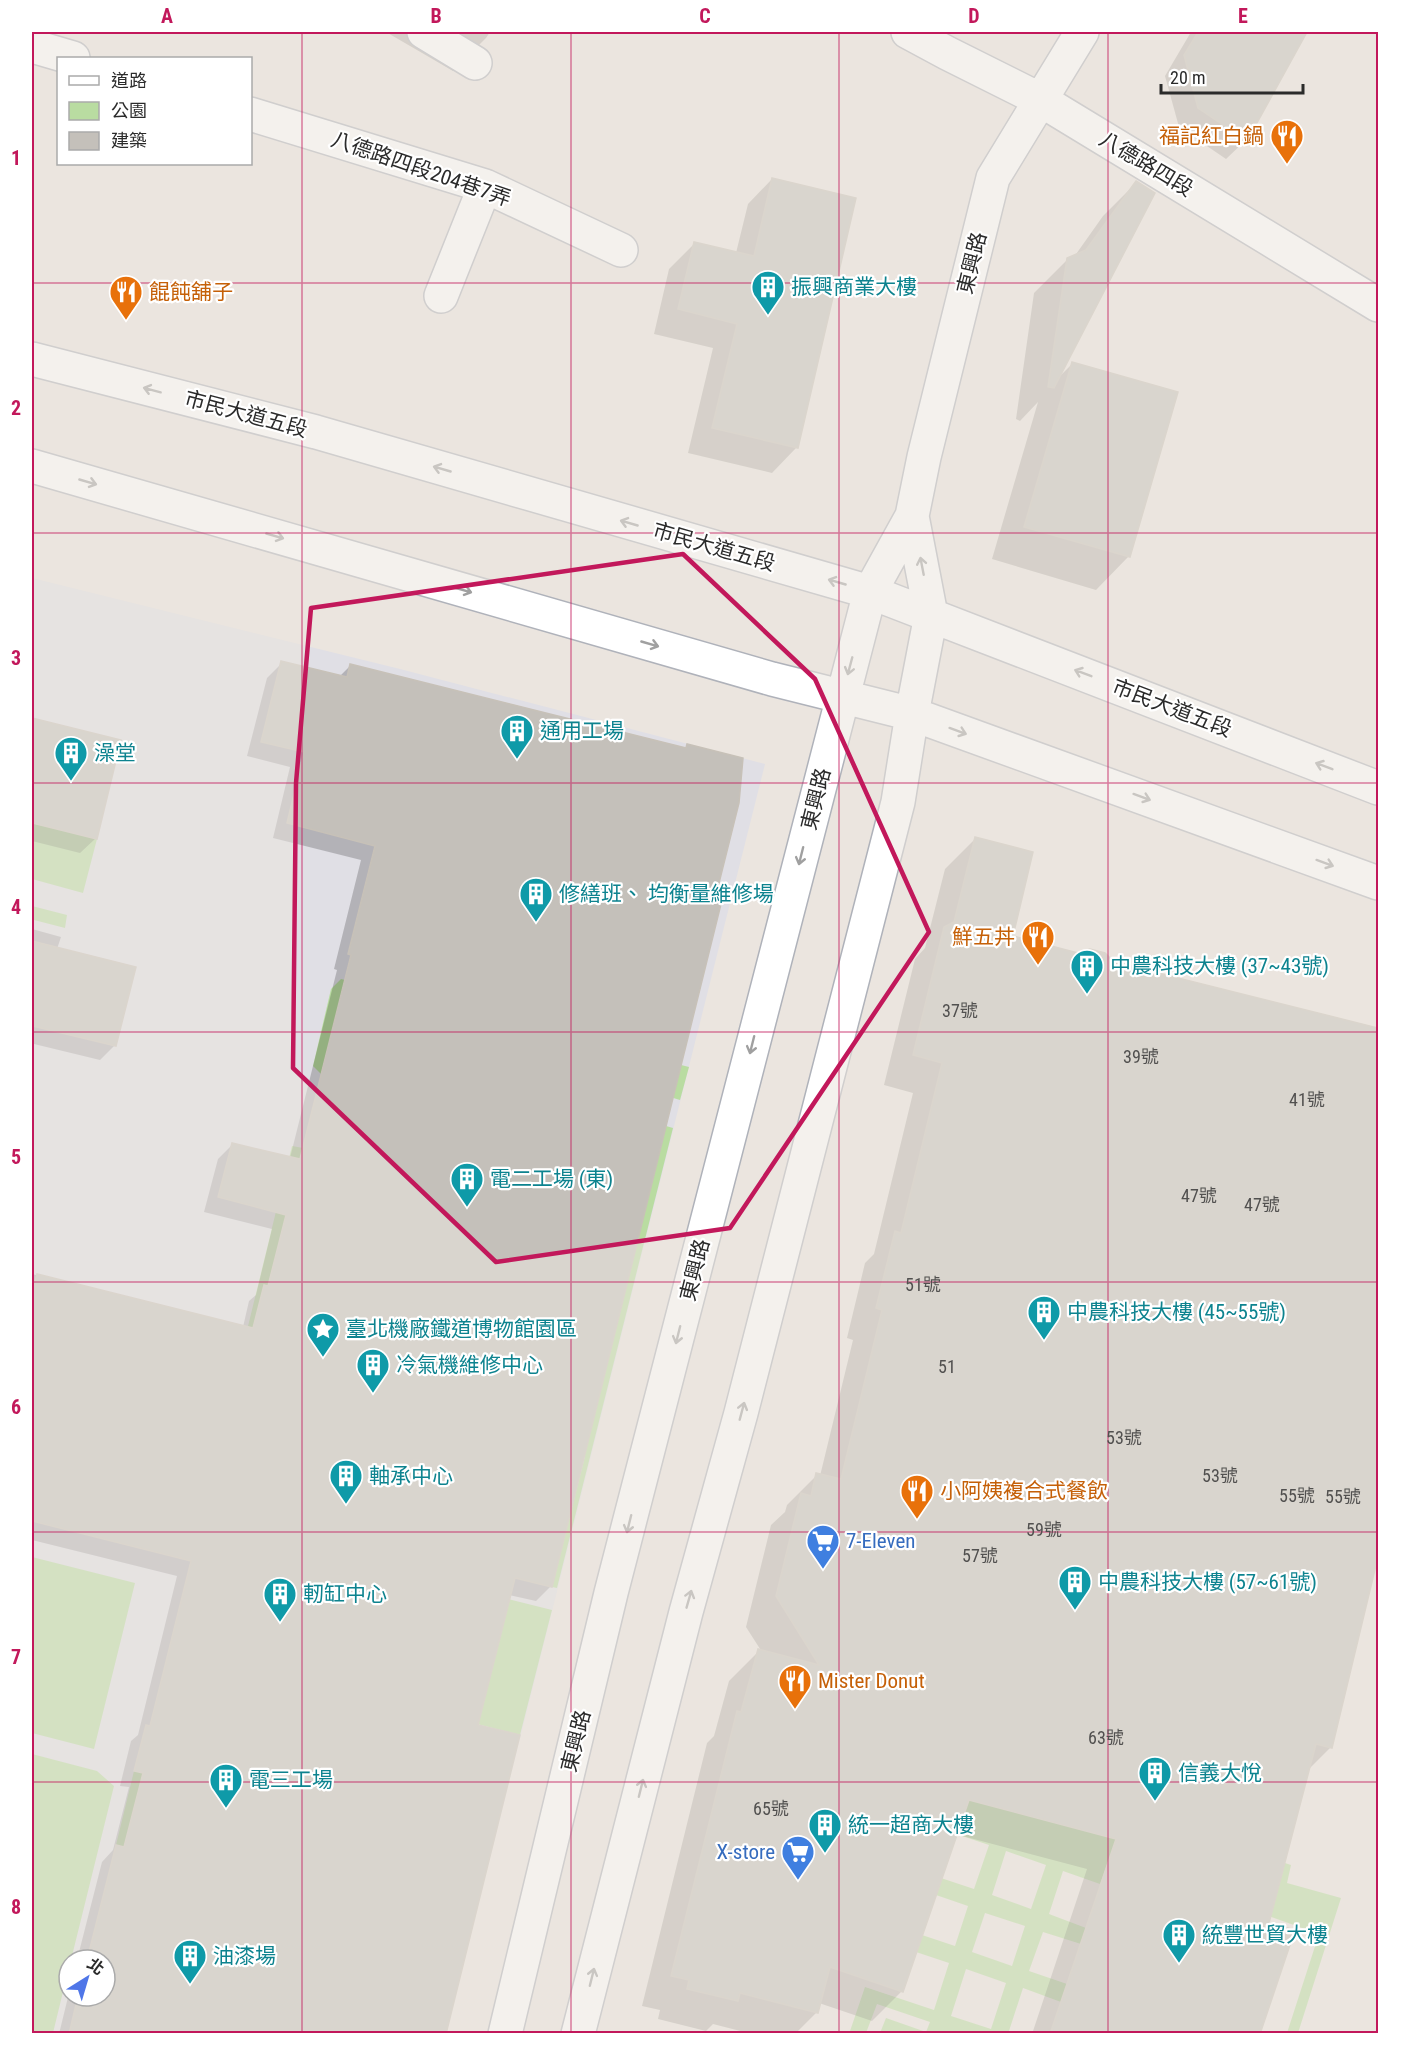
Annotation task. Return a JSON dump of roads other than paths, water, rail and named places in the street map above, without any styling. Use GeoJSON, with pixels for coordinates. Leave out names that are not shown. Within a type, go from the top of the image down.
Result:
{"type":"FeatureCollection","features":[{"type":"Feature","properties":{"kind":"street"},"geometry":{"type":"LineString","coordinates":[[424,32],[475,63]]}},
{"type":"Feature","properties":{"kind":"street","name":"八德路四段"},"geometry":{"type":"LineString","coordinates":[[908,32],[1039,99],[1378,305]]}},
{"type":"Feature","properties":{"kind":"street","name":"東興路"},"geometry":{"type":"LineString","coordinates":[[505,2034],[611,1593],[870,592],[912,516],[924,457],[993,178],[1039,99],[1082,32]]}},
{"type":"Feature","properties":{"kind":"street"},"geometry":{"type":"LineString","coordinates":[[32,46],[70,57]]}},
{"type":"Feature","properties":{"kind":"street","name":"八德路四段204巷7弄"},"geometry":{"type":"LineString","coordinates":[[252,115],[485,186],[621,250]]}},
{"type":"Feature","properties":{"kind":"street"},"geometry":{"type":"LineString","coordinates":[[441,296],[485,186]]}},
{"type":"Feature","properties":{"kind":"street","name":"市民大道五段"},"geometry":{"type":"LineString","coordinates":[[32,358],[316,432],[870,592],[1378,788]]}},
{"type":"Feature","properties":{"kind":"street"},"geometry":{"type":"LineString","coordinates":[[32,466],[772,679],[912,714],[1378,883]]}},
{"type":"Feature","properties":{"kind":"street","name":"東興路"},"geometry":{"type":"LineString","coordinates":[[578,2034],[686,1612],[741,1413],[834,1056],[898,802],[912,714],[932,615],[912,516]]}},
{"type":"Feature","properties":{"kind":"place","name":"福記紅白鍋"},"geometry":{"type":"Point","coordinates":[1287,165]}},
{"type":"Feature","properties":{"kind":"place","name":"振興商業大樓"},"geometry":{"type":"Point","coordinates":[768,316]}},
{"type":"Feature","properties":{"kind":"place","name":"餛飩舖子"},"geometry":{"type":"Point","coordinates":[126,321]}},
{"type":"Feature","properties":{"kind":"place","name":"通用工場"},"geometry":{"type":"Point","coordinates":[517,760]}},
{"type":"Feature","properties":{"kind":"place","name":"澡堂"},"geometry":{"type":"Point","coordinates":[71,782]}},
{"type":"Feature","properties":{"kind":"place","name":"修繕班、 均衡量維修場"},"geometry":{"type":"Point","coordinates":[536,923]}},
{"type":"Feature","properties":{"kind":"place","name":"鮮五丼"},"geometry":{"type":"Point","coordinates":[1038,966]}},
{"type":"Feature","properties":{"kind":"place","name":"中農科技大樓 (37~43號)"},"geometry":{"type":"Point","coordinates":[1087,995]}},
{"type":"Feature","properties":{"kind":"place","name":"電二工場 (東)"},"geometry":{"type":"Point","coordinates":[467,1208]}},
{"type":"Feature","properties":{"kind":"place","name":"中農科技大樓 (45~55號)"},"geometry":{"type":"Point","coordinates":[1044,1341]}},
{"type":"Feature","properties":{"kind":"place","name":"臺北機廠鐵道博物館園區"},"geometry":{"type":"Point","coordinates":[323,1358]}},
{"type":"Feature","properties":{"kind":"place","name":"冷氣機維修中心"},"geometry":{"type":"Point","coordinates":[373,1394]}},
{"type":"Feature","properties":{"kind":"place","name":"軸承中心"},"geometry":{"type":"Point","coordinates":[346,1505]}},
{"type":"Feature","properties":{"kind":"place","name":"小阿姨複合式餐飲"},"geometry":{"type":"Point","coordinates":[917,1520]}},
{"type":"Feature","properties":{"kind":"place","name":"7-Eleven"},"geometry":{"type":"Point","coordinates":[823,1570]}},
{"type":"Feature","properties":{"kind":"place","name":"中農科技大樓 (57~61號)"},"geometry":{"type":"Point","coordinates":[1075,1611]}},
{"type":"Feature","properties":{"kind":"place","name":"軔缸中心"},"geometry":{"type":"Point","coordinates":[280,1623]}},
{"type":"Feature","properties":{"kind":"place","name":"Mister Donut"},"geometry":{"type":"Point","coordinates":[795,1710]}},
{"type":"Feature","properties":{"kind":"place","name":"信義大悅"},"geometry":{"type":"Point","coordinates":[1155,1802]}},
{"type":"Feature","properties":{"kind":"place","name":"電三工場"},"geometry":{"type":"Point","coordinates":[226,1809]}},
{"type":"Feature","properties":{"kind":"place","name":"統一超商大樓"},"geometry":{"type":"Point","coordinates":[825,1854]}},
{"type":"Feature","properties":{"kind":"place","name":"X-store"},"geometry":{"type":"Point","coordinates":[798,1881]}},
{"type":"Feature","properties":{"kind":"place","name":"統豐世貿大樓"},"geometry":{"type":"Point","coordinates":[1179,1964]}},
{"type":"Feature","properties":{"kind":"place","name":"油漆場"},"geometry":{"type":"Point","coordinates":[190,1985]}}]}
